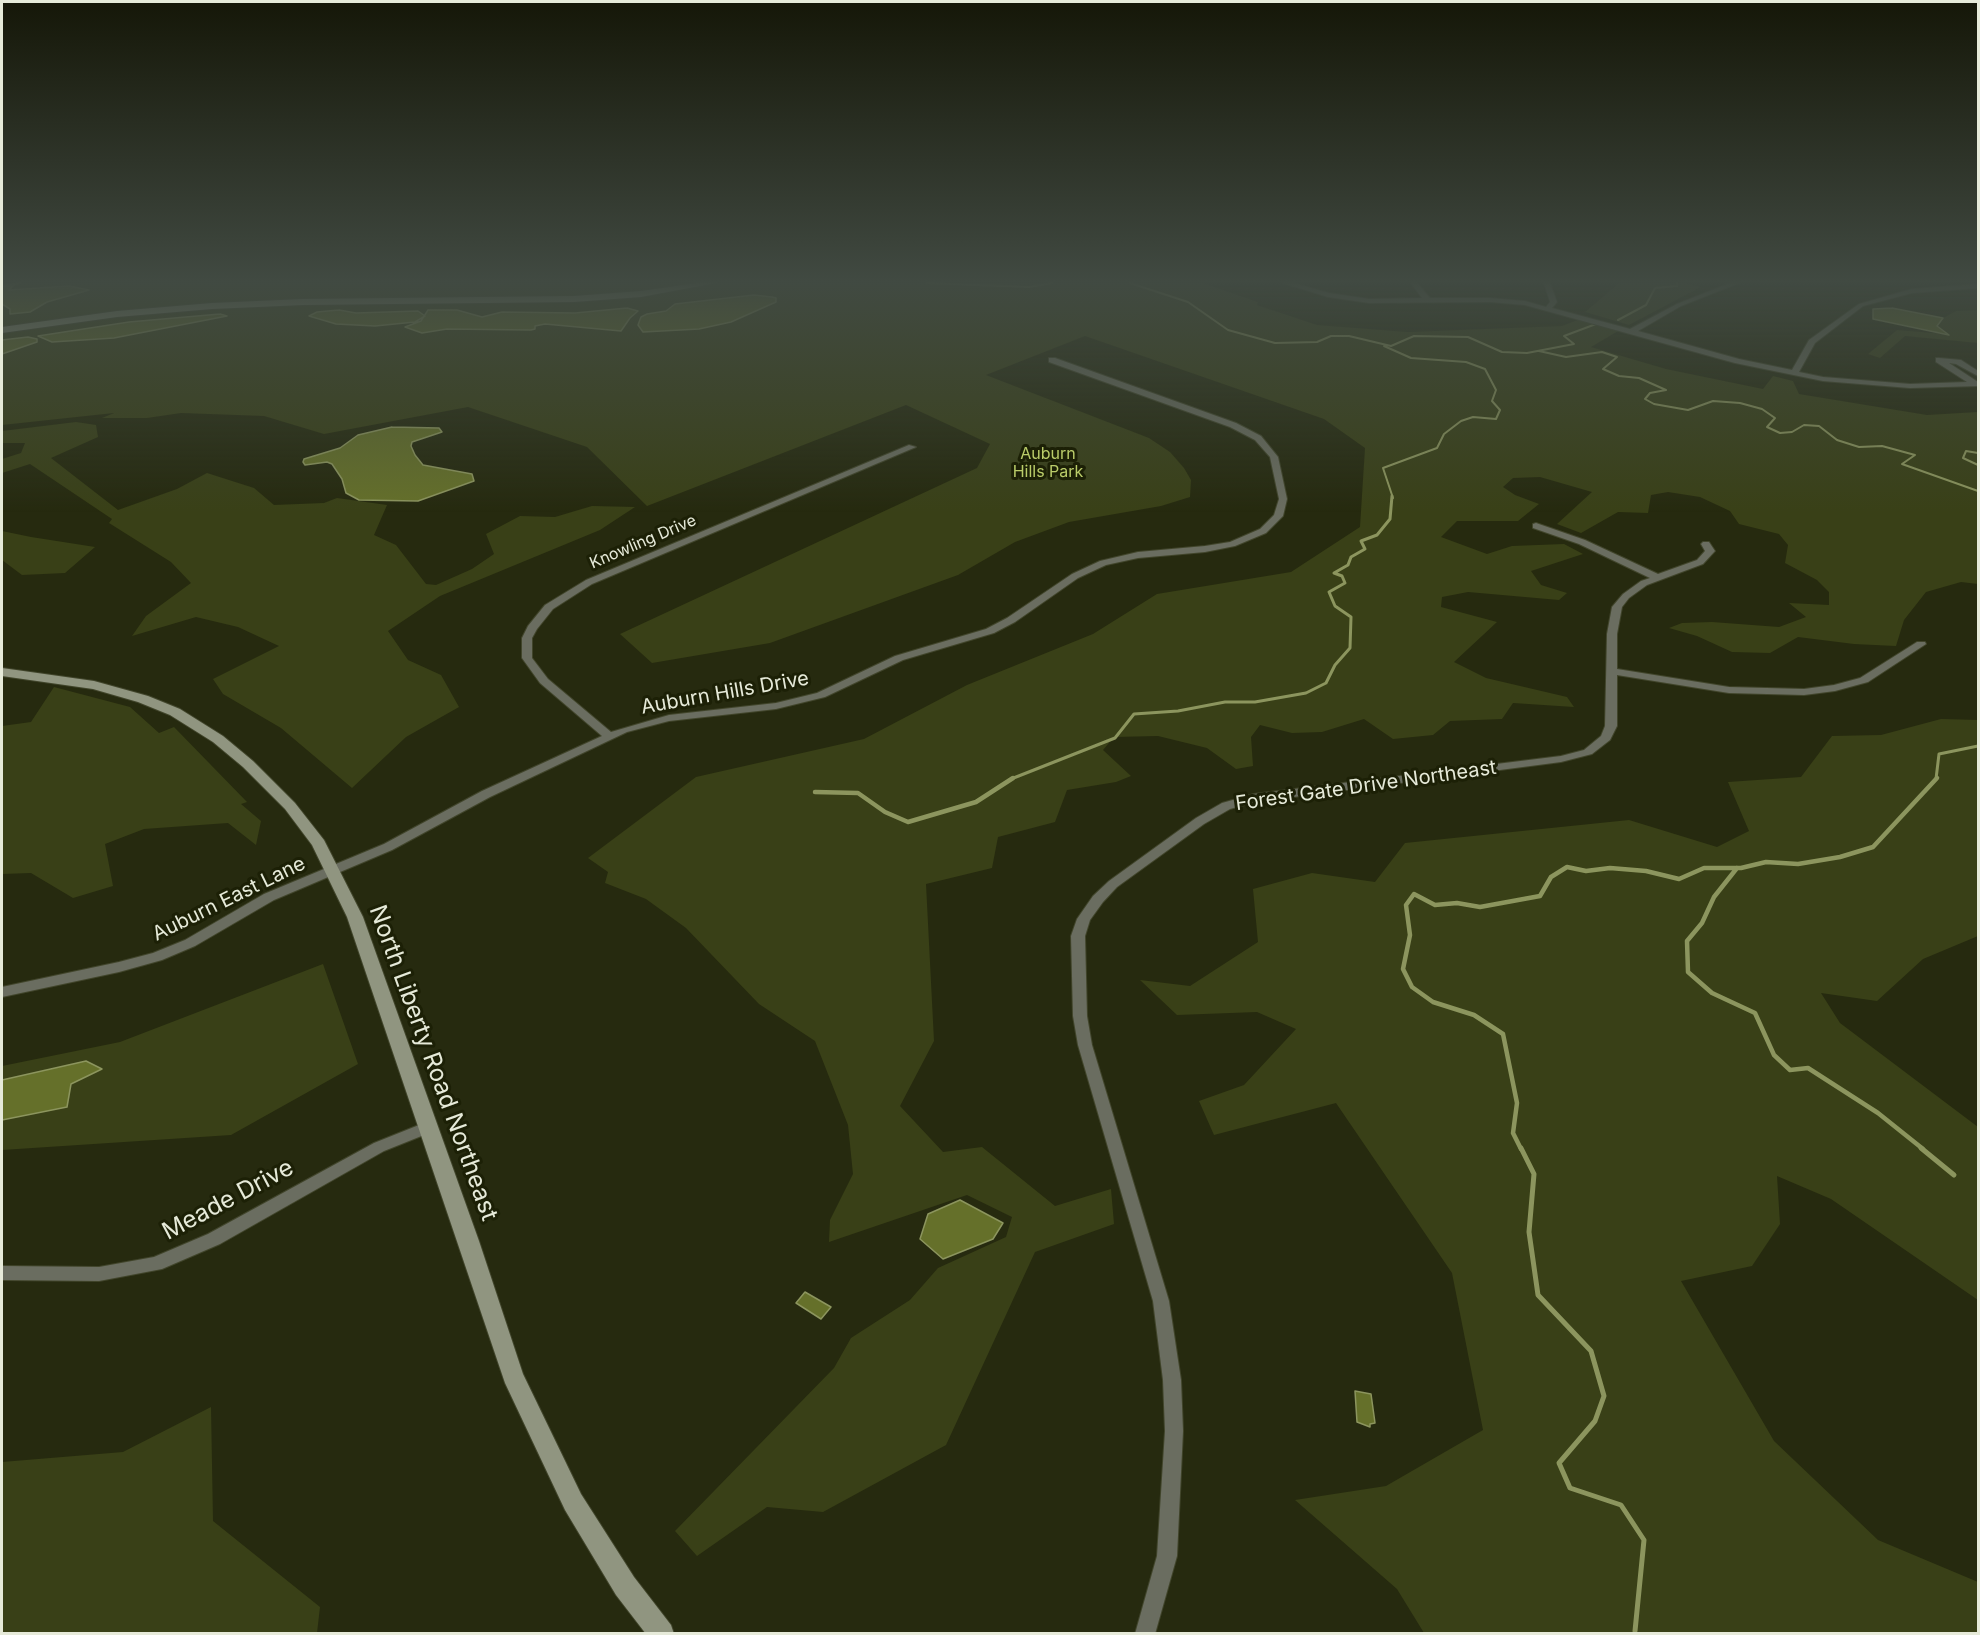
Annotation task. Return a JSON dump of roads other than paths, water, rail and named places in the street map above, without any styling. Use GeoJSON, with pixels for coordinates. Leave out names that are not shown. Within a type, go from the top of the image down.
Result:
{"type":"FeatureCollection","features":[{"type":"Feature","properties":{"kind":"main road","name":"North Liberty Road Northeast"},"geometry":{"type":"LineString","coordinates":[[2,672],[94,685],[150,702],[196,725],[248,764],[290,806],[319,843],[355,917],[470,1241],[513,1376],[532,1421],[583,1519],[625,1586],[662,1634]]}},
{"type":"Feature","properties":{"kind":"street"},"geometry":{"type":"LineString","coordinates":[[1739,359],[1794,374],[1888,385],[1977,384]]}},
{"type":"Feature","properties":{"kind":"street"},"geometry":{"type":"LineString","coordinates":[[1794,374],[1802,359]]}},
{"type":"Feature","properties":{"kind":"street","name":"Auburn Hills Drive"},"geometry":{"type":"LineString","coordinates":[[333,872],[388,847],[486,794],[609,736],[655,721],[776,706],[821,695],[899,658],[990,631],[1011,620],[1075,576],[1096,566],[1129,557],[1232,544],[1263,531],[1278,516],[1283,499],[1274,457],[1258,438],[1233,425],[1052,360]]}},
{"type":"Feature","properties":{"kind":"street"},"geometry":{"type":"LineString","coordinates":[[1977,384],[1939,360],[1958,362],[1978,374]]}},
{"type":"Feature","properties":{"kind":"street","name":"Knowling Drive"},"geometry":{"type":"LineString","coordinates":[[609,736],[544,681],[527,658],[527,638],[549,607],[589,582],[912,447]]}},
{"type":"Feature","properties":{"kind":"street"},"geometry":{"type":"LineString","coordinates":[[1536,526],[1582,542],[1656,577]]}},
{"type":"Feature","properties":{"kind":"street","name":"Forest Gate Drive Northeast"},"geometry":{"type":"LineString","coordinates":[[1145,1628],[1167,1556],[1174,1431],[1172,1380],[1161,1301],[1085,1045],[1080,1016],[1078,936],[1084,919],[1098,899],[1113,884],[1200,821],[1226,806],[1254,798],[1561,759],[1587,752],[1606,738],[1611,726],[1613,617],[1617,608],[1626,596],[1656,577],[1700,562],[1710,551],[1706,544]]}},
{"type":"Feature","properties":{"kind":"street"},"geometry":{"type":"LineString","coordinates":[[1612,671],[1729,690],[1804,692],[1835,688],[1864,680],[1922,644]]}},
{"type":"Feature","properties":{"kind":"street","name":"Auburn East Lane"},"geometry":{"type":"LineString","coordinates":[[2,992],[157,957],[190,943],[269,897],[333,872]]}},
{"type":"Feature","properties":{"kind":"street","name":"Meade Drive"},"geometry":{"type":"LineString","coordinates":[[2,1273],[99,1274],[156,1264],[214,1239],[379,1147],[429,1127]]}},
{"type":"Feature","properties":{"kind":"waterway"},"geometry":{"type":"LineString","coordinates":[[1393,498],[1383,468],[1437,448],[1444,434],[1461,421],[1473,417],[1496,419],[1500,410],[1492,401],[1496,390],[1485,369],[1466,362],[1429,359]]}},
{"type":"Feature","properties":{"kind":"waterway"},"geometry":{"type":"LineString","coordinates":[[1614,359],[1603,369],[1619,376],[1639,378],[1666,390],[1650,393],[1645,399],[1654,404],[1688,410],[1713,401],[1740,403],[1762,409],[1775,418],[1767,427],[1780,433],[1792,432],[1804,425],[1819,426],[1837,440],[1859,447],[1882,446],[1915,455],[1902,464],[1978,491]]}},
{"type":"Feature","properties":{"kind":"waterway"},"geometry":{"type":"LineString","coordinates":[[1978,453],[1966,451],[1963,458],[1978,465]]}},
{"type":"Feature","properties":{"kind":"waterway"},"geometry":{"type":"LineString","coordinates":[[1012,779],[1115,738],[1134,714],[1178,711],[1225,702],[1255,702],[1306,693],[1326,683],[1335,665],[1350,648],[1351,617],[1335,606],[1329,592],[1345,583],[1342,576],[1334,573],[1348,565],[1351,557],[1365,549],[1361,541],[1377,535],[1390,519],[1392,496]]}},
{"type":"Feature","properties":{"kind":"waterway"},"geometry":{"type":"LineString","coordinates":[[1936,779],[1939,754],[1978,746]]}},
{"type":"Feature","properties":{"kind":"waterway"},"geometry":{"type":"LineString","coordinates":[[1737,868],[1766,862],[1798,864],[1840,857],[1873,847],[1937,778]]}},
{"type":"Feature","properties":{"kind":"waterway"},"geometry":{"type":"LineString","coordinates":[[815,792],[858,793],[885,812],[908,822],[976,802],[1012,779]]}},
{"type":"Feature","properties":{"kind":"waterway"},"geometry":{"type":"LineString","coordinates":[[1521,1149],[1513,1133],[1517,1103],[1503,1034],[1474,1015],[1433,1002],[1412,987],[1403,969],[1410,935],[1406,905],[1414,894],[1435,905],[1457,903],[1480,907],[1540,896],[1551,877],[1567,867],[1586,871],[1610,868],[1646,871],[1679,879],[1704,868],[1737,868]]}},
{"type":"Feature","properties":{"kind":"waterway"},"geometry":{"type":"LineString","coordinates":[[1737,868],[1714,897],[1702,923],[1687,941],[1688,972],[1712,993],[1755,1013],[1774,1055],[1790,1070],[1808,1068],[1878,1113],[1923,1149]]}},
{"type":"Feature","properties":{"kind":"waterway"},"geometry":{"type":"LineString","coordinates":[[1521,1148],[1534,1174],[1529,1232],[1538,1295],[1591,1351],[1604,1396],[1595,1421],[1559,1463],[1570,1488],[1621,1505],[1644,1540],[1635,1631]]}},
{"type":"Feature","properties":{"kind":"waterway"},"geometry":{"type":"LineString","coordinates":[[1921,1148],[1954,1175]]}},
{"type":"Feature","properties":{"kind":"park label","name":"Auburn Hills Park"},"geometry":{"type":"Point","coordinates":[1048,463]}}]}
